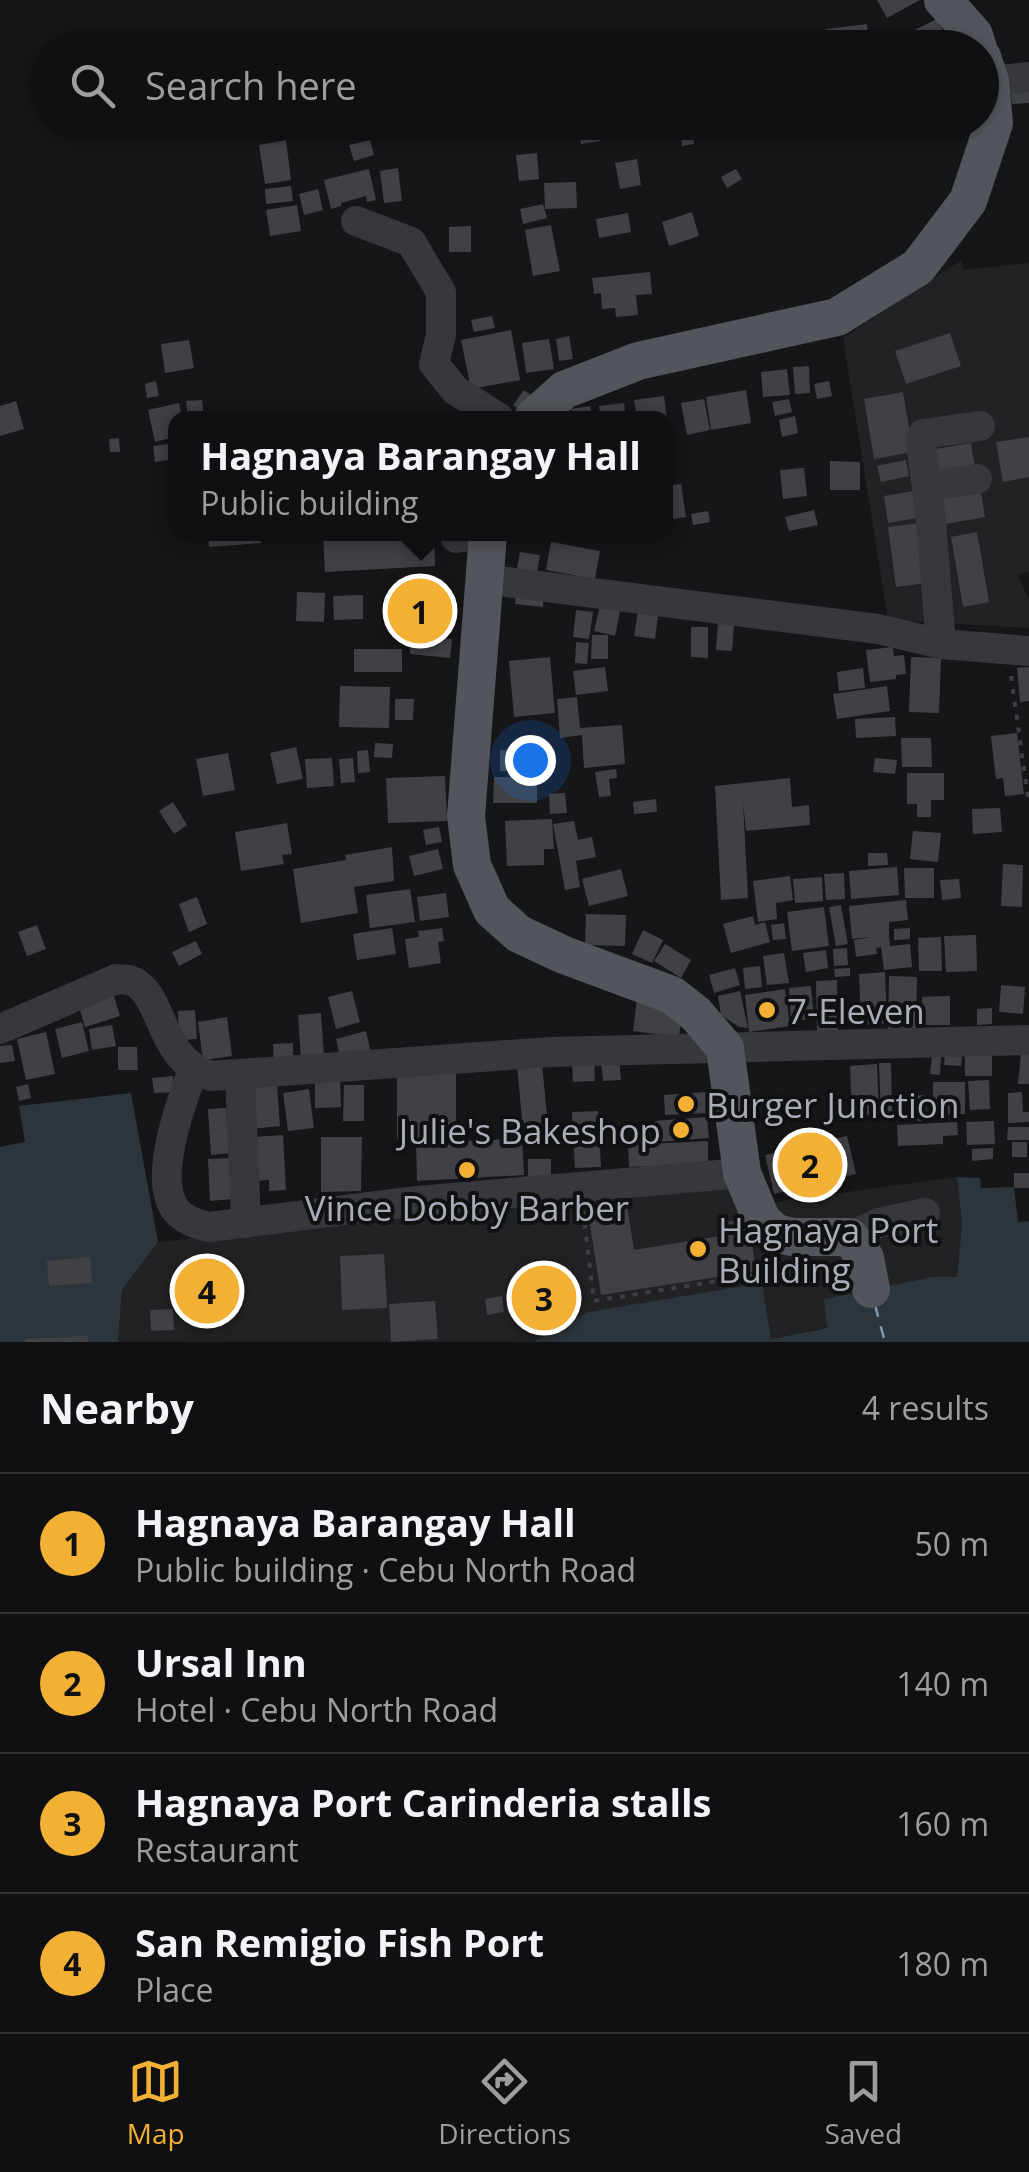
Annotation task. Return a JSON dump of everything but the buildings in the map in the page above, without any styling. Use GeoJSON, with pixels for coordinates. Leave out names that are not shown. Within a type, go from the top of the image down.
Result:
{"type":"FeatureCollection","features":[{"type":"Feature","properties":{"kind":"main road"},"geometry":{"type":"LineString","coordinates":[[952,3],[971,30]]}},
{"type":"Feature","properties":{"kind":"main road"},"geometry":{"type":"LineString","coordinates":[[540,411],[564,390],[638,361],[837,317],[918,266],[968,201],[988,140]]}},
{"type":"Feature","properties":{"kind":"main road"},"geometry":{"type":"LineString","coordinates":[[479,548],[466,816],[472,865],[492,910],[520,934],[564,955],[672,995],[696,1014],[724,1048],[742,1173],[762,1221],[776,1233],[792,1237],[850,1237],[865,1258],[870,1286]]}},
{"type":"Feature","properties":{"kind":"street"},"geometry":{"type":"LineString","coordinates":[[999,67],[1029,77]]}},
{"type":"Feature","properties":{"kind":"street"},"geometry":{"type":"LineString","coordinates":[[356,221],[411,242],[441,292],[441,335],[434,364],[455,390],[488,411]]}},
{"type":"Feature","properties":{"kind":"street"},"geometry":{"type":"LineString","coordinates":[[941,644],[921,442],[923,434],[980,426]]}},
{"type":"Feature","properties":{"kind":"street"},"geometry":{"type":"LineString","coordinates":[[927,488],[978,479]]}},
{"type":"Feature","properties":{"kind":"street"},"geometry":{"type":"LineString","coordinates":[[479,548],[1019,658]]}},
{"type":"Feature","properties":{"kind":"street"},"geometry":{"type":"LineString","coordinates":[[0,1029],[116,979],[133,981],[144,992],[179,1057],[193,1070],[211,1076],[551,1052],[1029,1040]]}},
{"type":"Feature","properties":{"kind":"street"},"geometry":{"type":"LineString","coordinates":[[193,1070],[171,1142],[168,1189],[175,1208],[191,1223],[209,1228],[417,1201],[742,1173]]}},
{"type":"Feature","properties":{"kind":"street"},"geometry":{"type":"LineString","coordinates":[[240,1074],[246,1223]]}},
{"type":"Feature","properties":{"kind":"street"},"geometry":{"type":"LineString","coordinates":[[850,1237],[878,1223],[925,1213]]}},
{"type":"Feature","properties":{"kind":"path"},"geometry":{"type":"LineString","coordinates":[[1019,658],[1029,805]]}},
{"type":"Feature","properties":{"kind":"path"},"geometry":{"type":"LineString","coordinates":[[580,1187],[594,1301],[796,1269]]}},
{"type":"Feature","properties":{"kind":"shaded area"},"geometry":{"type":"Polygon","coordinates":[[[962,260],[963,270],[1029,263],[1029,572],[1017,574],[1029,600],[1029,628],[888,620],[843,338],[962,260]]]}},
{"type":"Feature","properties":{"kind":"shaded area"},"geometry":{"type":"Polygon","coordinates":[[[131,1093],[158,1242],[122,1290],[118,1342],[0,1342],[0,1147],[25,1142],[19,1106],[131,1093]]]}},
{"type":"Feature","properties":{"kind":"shaded area"},"geometry":{"type":"Polygon","coordinates":[[[957,1177],[962,1224],[957,1277],[932,1277],[825,1299],[828,1327],[771,1339],[762,1284],[588,1312],[533,1342],[118,1342],[122,1290],[158,1242],[734,1181],[753,1205],[957,1177]]]}},
{"type":"Feature","properties":{"kind":"shaded area"},"geometry":{"type":"Polygon","coordinates":[[[957,1177],[980,1178],[981,1188],[1014,1187],[1018,1222],[1029,1221],[1029,1342],[533,1342],[588,1312],[762,1283],[771,1339],[827,1328],[824,1299],[932,1277],[957,1277],[962,1224],[957,1177]]]}},
{"type":"Feature","properties":{"kind":"ferry route"},"geometry":{"type":"LineString","coordinates":[[875,1305],[885,1342]]}},
{"type":"Feature","properties":{"kind":"place","name":"Hagnaya Barangay Hall"},"geometry":{"type":"Point","coordinates":[420,611]}},
{"type":"Feature","properties":{"kind":"place","name":"7-Eleven"},"geometry":{"type":"Point","coordinates":[767,1010]}},
{"type":"Feature","properties":{"kind":"place","name":"Burger Junction"},"geometry":{"type":"Point","coordinates":[686,1104]}},
{"type":"Feature","properties":{"kind":"place","name":"Julie's Bakeshop"},"geometry":{"type":"Point","coordinates":[681,1130]}},
{"type":"Feature","properties":{"kind":"place","name":"Ursal Inn"},"geometry":{"type":"Point","coordinates":[810,1165]}},
{"type":"Feature","properties":{"kind":"place","name":"Vince Dobby Barber"},"geometry":{"type":"Point","coordinates":[467,1170]}},
{"type":"Feature","properties":{"kind":"place","name":"Hagnaya Port Building"},"geometry":{"type":"Point","coordinates":[698,1249]}},
{"type":"Feature","properties":{"kind":"place","name":"San Remigio Fish Port"},"geometry":{"type":"Point","coordinates":[207,1291]}},
{"type":"Feature","properties":{"kind":"place","name":"Hagnaya Port Carinderia stalls"},"geometry":{"type":"Point","coordinates":[544,1298]}}]}
